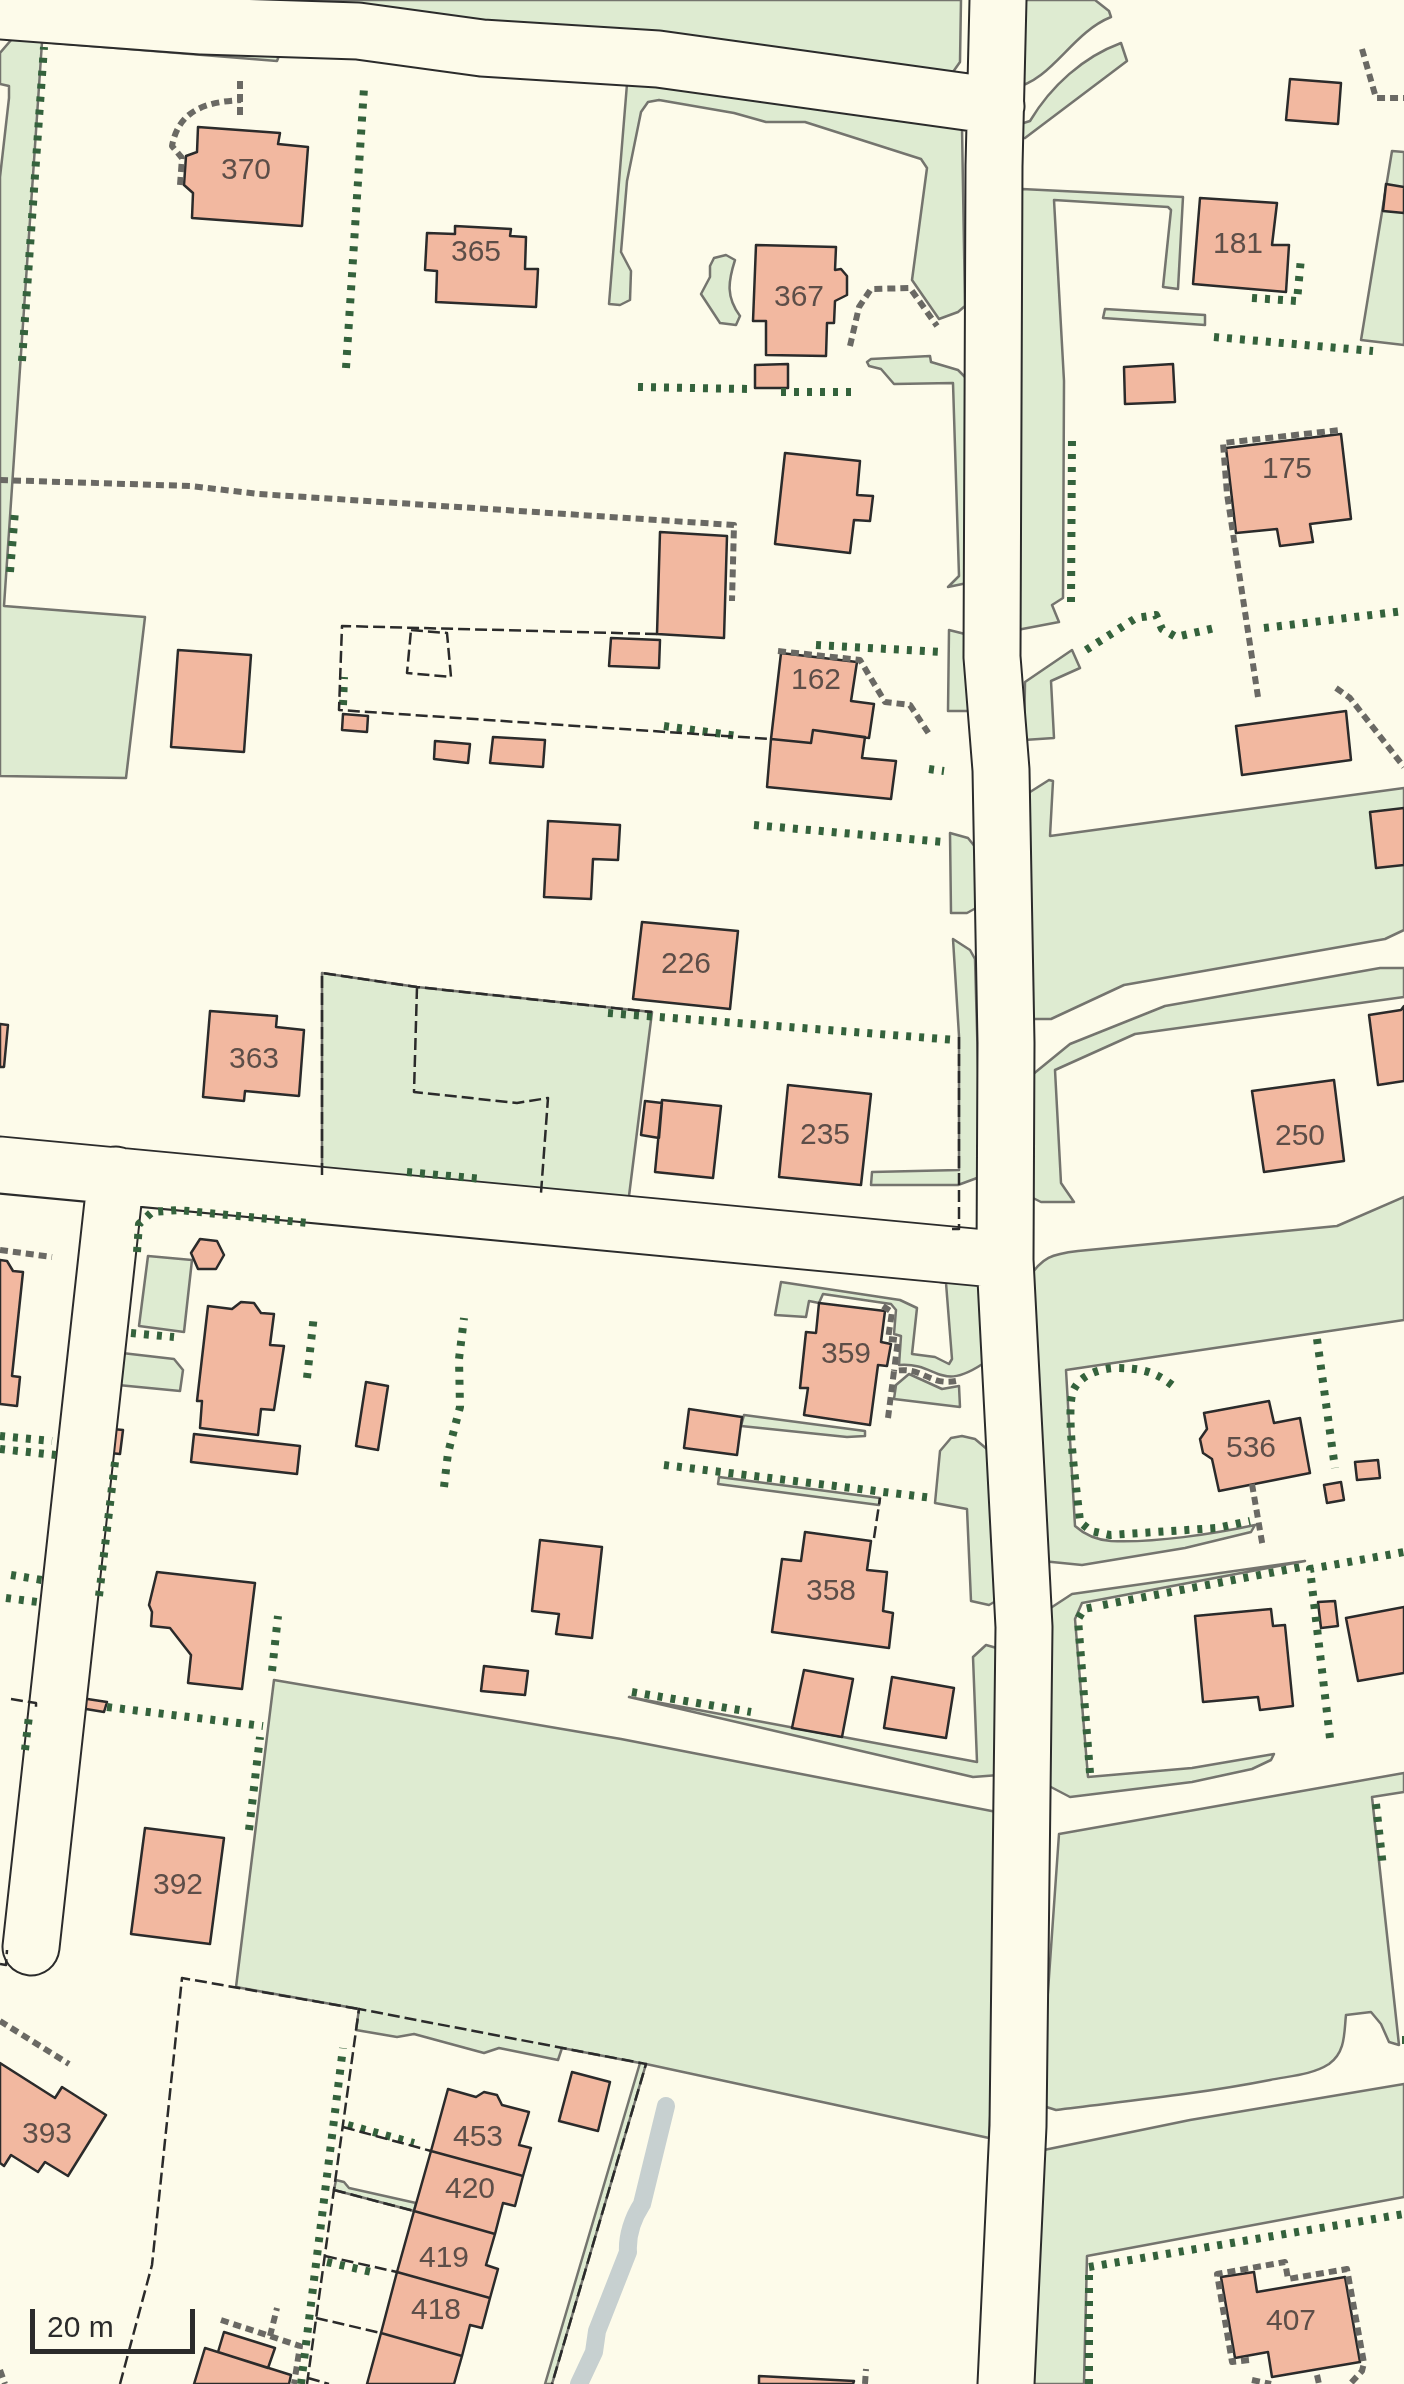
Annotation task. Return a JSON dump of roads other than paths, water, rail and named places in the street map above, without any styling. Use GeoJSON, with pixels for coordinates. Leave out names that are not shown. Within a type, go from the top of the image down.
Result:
{"type":"FeatureCollection","features":[{"type":"Feature","properties":{"kind":"street"},"geometry":{"type":"LineString","coordinates":[[998,0],[992,611],[1002,789],[1005,1260],[1024,1577],[1018,2126],[1006,2384]]}},
{"type":"Feature","properties":{"kind":"street"},"geometry":{"type":"LineString","coordinates":[[0,11],[202,26],[358,31],[482,48],[658,59],[996,106]]}},
{"type":"Feature","properties":{"kind":"street"},"geometry":{"type":"LineString","coordinates":[[0,1165],[1005,1260]]}},
{"type":"Feature","properties":{"kind":"street"},"geometry":{"type":"LineString","coordinates":[[32,1947],[116,1175]]}},
{"type":"Feature","properties":{"kind":"waterway"},"geometry":{"type":"LineString","coordinates":[[579,2384],[628,2252],[666,2106]]}}]}
